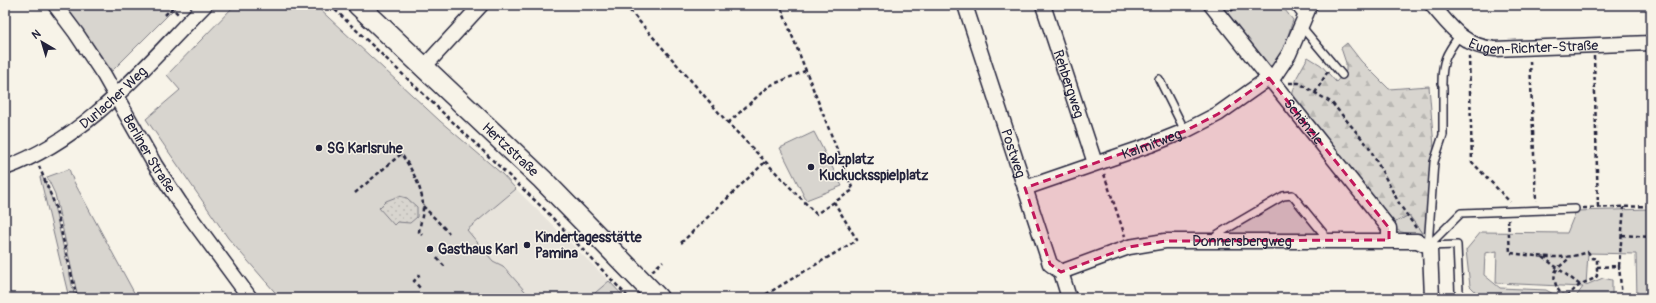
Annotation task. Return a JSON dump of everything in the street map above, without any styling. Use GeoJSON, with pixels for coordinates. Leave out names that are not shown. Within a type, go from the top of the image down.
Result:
{"type":"FeatureCollection","features":[{"type":"Feature","properties":{"kind":"main road","name":"Hertzstraße"},"geometry":{"type":"LineString","coordinates":[[358,5],[542,179],[658,298]]}},
{"type":"Feature","properties":{"kind":"street","name":"Berliner Straße"},"geometry":{"type":"LineString","coordinates":[[55,5],[76,32],[115,95],[151,159],[176,197],[250,298]]}},
{"type":"Feature","properties":{"kind":"street","name":"Durlacher Weg"},"geometry":{"type":"LineString","coordinates":[[5,168],[34,156],[59,142],[88,121],[205,5]]}},
{"type":"Feature","properties":{"kind":"street"},"geometry":{"type":"LineString","coordinates":[[424,67],[481,5]]}},
{"type":"Feature","properties":{"kind":"street","name":"Postweg"},"geometry":{"type":"LineString","coordinates":[[965,5],[1050,264],[1061,272],[1069,298]]}},
{"type":"Feature","properties":{"kind":"street","name":"Rehbergweg"},"geometry":{"type":"LineString","coordinates":[[1043,5],[1098,162]]}},
{"type":"Feature","properties":{"kind":"street","name":"Schänzle"},"geometry":{"type":"LineString","coordinates":[[1211,5],[1389,228],[1390,240]]}},
{"type":"Feature","properties":{"kind":"street","name":"Eugen-Richter-Straße"},"geometry":{"type":"LineString","coordinates":[[1432,5],[1464,40],[1488,48],[1651,43]]}},
{"type":"Feature","properties":{"kind":"street"},"geometry":{"type":"LineString","coordinates":[[1270,80],[1289,54],[1305,16]]}},
{"type":"Feature","properties":{"kind":"street","name":"Kalmitweg"},"geometry":{"type":"LineString","coordinates":[[1025,188],[1150,145],[1185,131],[1218,114],[1270,80]]}},
{"type":"Feature","properties":{"kind":"street","name":"Donnersbergweg"},"geometry":{"type":"LineString","coordinates":[[1061,272],[1129,248],[1165,241],[1390,240],[1417,241],[1428,246]]}},
{"type":"Feature","properties":{"kind":"street"},"geometry":{"type":"LineString","coordinates":[[1428,246],[1431,255],[1432,298]]}},
{"type":"Feature","properties":{"kind":"lane"},"geometry":{"type":"LineString","coordinates":[[1294,5],[1305,16],[1342,75]]}},
{"type":"Feature","properties":{"kind":"lane"},"geometry":{"type":"LineString","coordinates":[[1428,246],[1434,162],[1443,134],[1442,66],[1446,53],[1464,40]]}},
{"type":"Feature","properties":{"kind":"lane"},"geometry":{"type":"LineString","coordinates":[[1159,79],[1185,131]]}},
{"type":"Feature","properties":{"kind":"lane"},"geometry":{"type":"LineString","coordinates":[[1214,241],[1218,234],[1283,196],[1292,195],[1323,233],[1324,240]]}},
{"type":"Feature","properties":{"kind":"lane"},"geometry":{"type":"LineString","coordinates":[[1428,246],[1461,214],[1575,209]]}},
{"type":"Feature","properties":{"kind":"lane"},"geometry":{"type":"LineString","coordinates":[[1428,246],[1457,244],[1458,291]]}},
{"type":"Feature","properties":{"kind":"path"},"geometry":{"type":"LineString","coordinates":[[330,5],[546,211],[629,298]]}},
{"type":"Feature","properties":{"kind":"path"},"geometry":{"type":"LineString","coordinates":[[624,5],[728,123],[816,214],[853,190],[780,5]]}},
{"type":"Feature","properties":{"kind":"path"},"geometry":{"type":"LineString","coordinates":[[165,15],[172,8],[174,10]]}},
{"type":"Feature","properties":{"kind":"path"},"geometry":{"type":"LineString","coordinates":[[1464,40],[1472,162],[1512,211],[1508,232],[1510,253],[1570,257],[1588,252],[1592,258],[1597,260],[1597,276],[1592,281],[1580,285],[1574,292],[1565,298],[1560,294],[1554,282],[1557,268]]}},
{"type":"Feature","properties":{"kind":"path"},"geometry":{"type":"LineString","coordinates":[[1593,44],[1598,208]]}},
{"type":"Feature","properties":{"kind":"path"},"geometry":{"type":"LineString","coordinates":[[1530,47],[1536,210]]}},
{"type":"Feature","properties":{"kind":"path"},"geometry":{"type":"LineString","coordinates":[[1315,93],[1322,78],[1334,64]]}},
{"type":"Feature","properties":{"kind":"path"},"geometry":{"type":"LineString","coordinates":[[728,123],[769,86],[805,71]]}},
{"type":"Feature","properties":{"kind":"path"},"geometry":{"type":"LineString","coordinates":[[1270,80],[1299,83],[1332,103],[1369,147],[1400,205],[1428,246]]}},
{"type":"Feature","properties":{"kind":"path"},"geometry":{"type":"LineString","coordinates":[[355,193],[401,154],[408,162],[423,206],[419,232],[422,235]]}},
{"type":"Feature","properties":{"kind":"path"},"geometry":{"type":"LineString","coordinates":[[681,243],[766,162]]}},
{"type":"Feature","properties":{"kind":"path"},"geometry":{"type":"LineString","coordinates":[[1098,162],[1129,248]]}},
{"type":"Feature","properties":{"kind":"path"},"geometry":{"type":"LineString","coordinates":[[39,164],[56,205],[77,298]]}},
{"type":"Feature","properties":{"kind":"path"},"geometry":{"type":"LineString","coordinates":[[760,298],[857,240],[834,202]]}},
{"type":"Feature","properties":{"kind":"path"},"geometry":{"type":"LineString","coordinates":[[423,206],[449,233]]}},
{"type":"Feature","properties":{"kind":"path"},"geometry":{"type":"LineString","coordinates":[[1622,298],[1619,266],[1624,206]]}},
{"type":"Feature","properties":{"kind":"path"},"geometry":{"type":"LineString","coordinates":[[1575,209],[1651,206]]}},
{"type":"Feature","properties":{"kind":"path"},"geometry":{"type":"LineString","coordinates":[[1622,235],[1651,237]]}},
{"type":"Feature","properties":{"kind":"path"},"geometry":{"type":"LineString","coordinates":[[1542,256],[1580,285]]}},
{"type":"Feature","properties":{"kind":"path"},"geometry":{"type":"LineString","coordinates":[[1557,268],[1565,264],[1570,257]]}},
{"type":"Feature","properties":{"kind":"path"},"geometry":{"type":"LineString","coordinates":[[437,258],[445,267]]}},
{"type":"Feature","properties":{"kind":"path"},"geometry":{"type":"LineString","coordinates":[[1597,267],[1619,266]]}},
{"type":"Feature","properties":{"kind":"path"},"geometry":{"type":"LineString","coordinates":[[418,274],[419,276],[414,281],[420,288]]}},
{"type":"Feature","properties":{"kind":"highlighted area"},"geometry":{"type":"Polygon","coordinates":[[[1269,78],[1389,228],[1389,240],[1165,241],[1129,247],[1061,272],[1050,264],[1025,188],[1185,131],[1218,114],[1269,78]]]}},
{"type":"Feature","properties":{"kind":"shaded area","name":"Kindertagesstätte Pamina"},"geometry":{"type":"Polygon","coordinates":[[[516,189],[609,281],[589,298],[531,298],[503,266],[493,261],[467,230],[516,189]]]}},
{"type":"Feature","properties":{"kind":"green space"},"geometry":{"type":"Polygon","coordinates":[[[65,5],[178,5],[112,71],[65,5]]]}},
{"type":"Feature","properties":{"kind":"green space","name":"SG Karlsruhe"},"geometry":{"type":"Polygon","coordinates":[[[235,5],[315,5],[440,121],[502,174],[516,189],[467,230],[493,261],[503,266],[531,298],[280,298],[228,238],[146,119],[180,90],[167,75],[235,5]]]}},
{"type":"Feature","properties":{"kind":"green space"},"geometry":{"type":"Polygon","coordinates":[[[1220,5],[1281,5],[1293,20],[1285,45],[1273,65],[1268,66],[1220,5]]]}},
{"type":"Feature","properties":{"kind":"green space"},"geometry":{"type":"Polygon","coordinates":[[[1347,43],[1361,61],[1389,89],[1429,86],[1434,147],[1428,232],[1422,233],[1409,215],[1390,225],[1292,96],[1297,77],[1308,57],[1321,65],[1336,82],[1346,71],[1346,63],[1341,48],[1347,43]]]}},
{"type":"Feature","properties":{"kind":"green space","name":"Bolzplatz Kuckucksspielplatz"},"geometry":{"type":"Polygon","coordinates":[[[814,132],[842,186],[806,200],[780,148],[814,132]]]}},
{"type":"Feature","properties":{"kind":"green space"},"geometry":{"type":"Polygon","coordinates":[[[69,169],[73,180],[137,298],[78,298],[55,194],[47,177],[69,169]]]}},
{"type":"Feature","properties":{"kind":"green space"},"geometry":{"type":"Polygon","coordinates":[[[42,176],[54,206],[75,298],[69,298],[40,177],[42,176]]]}},
{"type":"Feature","properties":{"kind":"green space"},"geometry":{"type":"Polygon","coordinates":[[[399,196],[407,198],[417,207],[417,217],[410,223],[397,222],[394,225],[379,208],[386,201],[399,196]]]}},
{"type":"Feature","properties":{"kind":"green space"},"geometry":{"type":"Polygon","coordinates":[[[1291,198],[1321,235],[1227,237],[1226,232],[1281,200],[1291,198]]]}},
{"type":"Feature","properties":{"kind":"green space"},"geometry":{"type":"Polygon","coordinates":[[[1651,209],[1651,298],[1637,298],[1636,254],[1588,253],[1586,285],[1603,278],[1612,280],[1612,298],[1575,298],[1583,287],[1496,283],[1497,251],[1485,253],[1484,275],[1500,288],[1546,290],[1557,296],[1556,298],[1482,298],[1470,286],[1466,250],[1481,232],[1567,233],[1576,211],[1651,209]]]}},
{"type":"Feature","properties":{"kind":"green space"},"geometry":{"type":"Polygon","coordinates":[[[1409,215],[1422,233],[1405,233],[1393,228],[1390,225],[1409,215]]]}},
{"type":"Feature","properties":{"kind":"green space"},"geometry":{"type":"Polygon","coordinates":[[[609,281],[625,298],[589,298],[609,281]]]}},
{"type":"Feature","properties":{"kind":"place","name":"SG Karlsruhe"},"geometry":{"type":"Point","coordinates":[319,148]}},
{"type":"Feature","properties":{"kind":"place","name":"Bolzplatz Kuckucksspielplatz"},"geometry":{"type":"Point","coordinates":[811,167]}},
{"type":"Feature","properties":{"kind":"place","name":"Kindertagesstätte Pamina"},"geometry":{"type":"Point","coordinates":[527,245]}},
{"type":"Feature","properties":{"kind":"place","name":"Gasthaus Karl"},"geometry":{"type":"Point","coordinates":[430,249]}}]}
